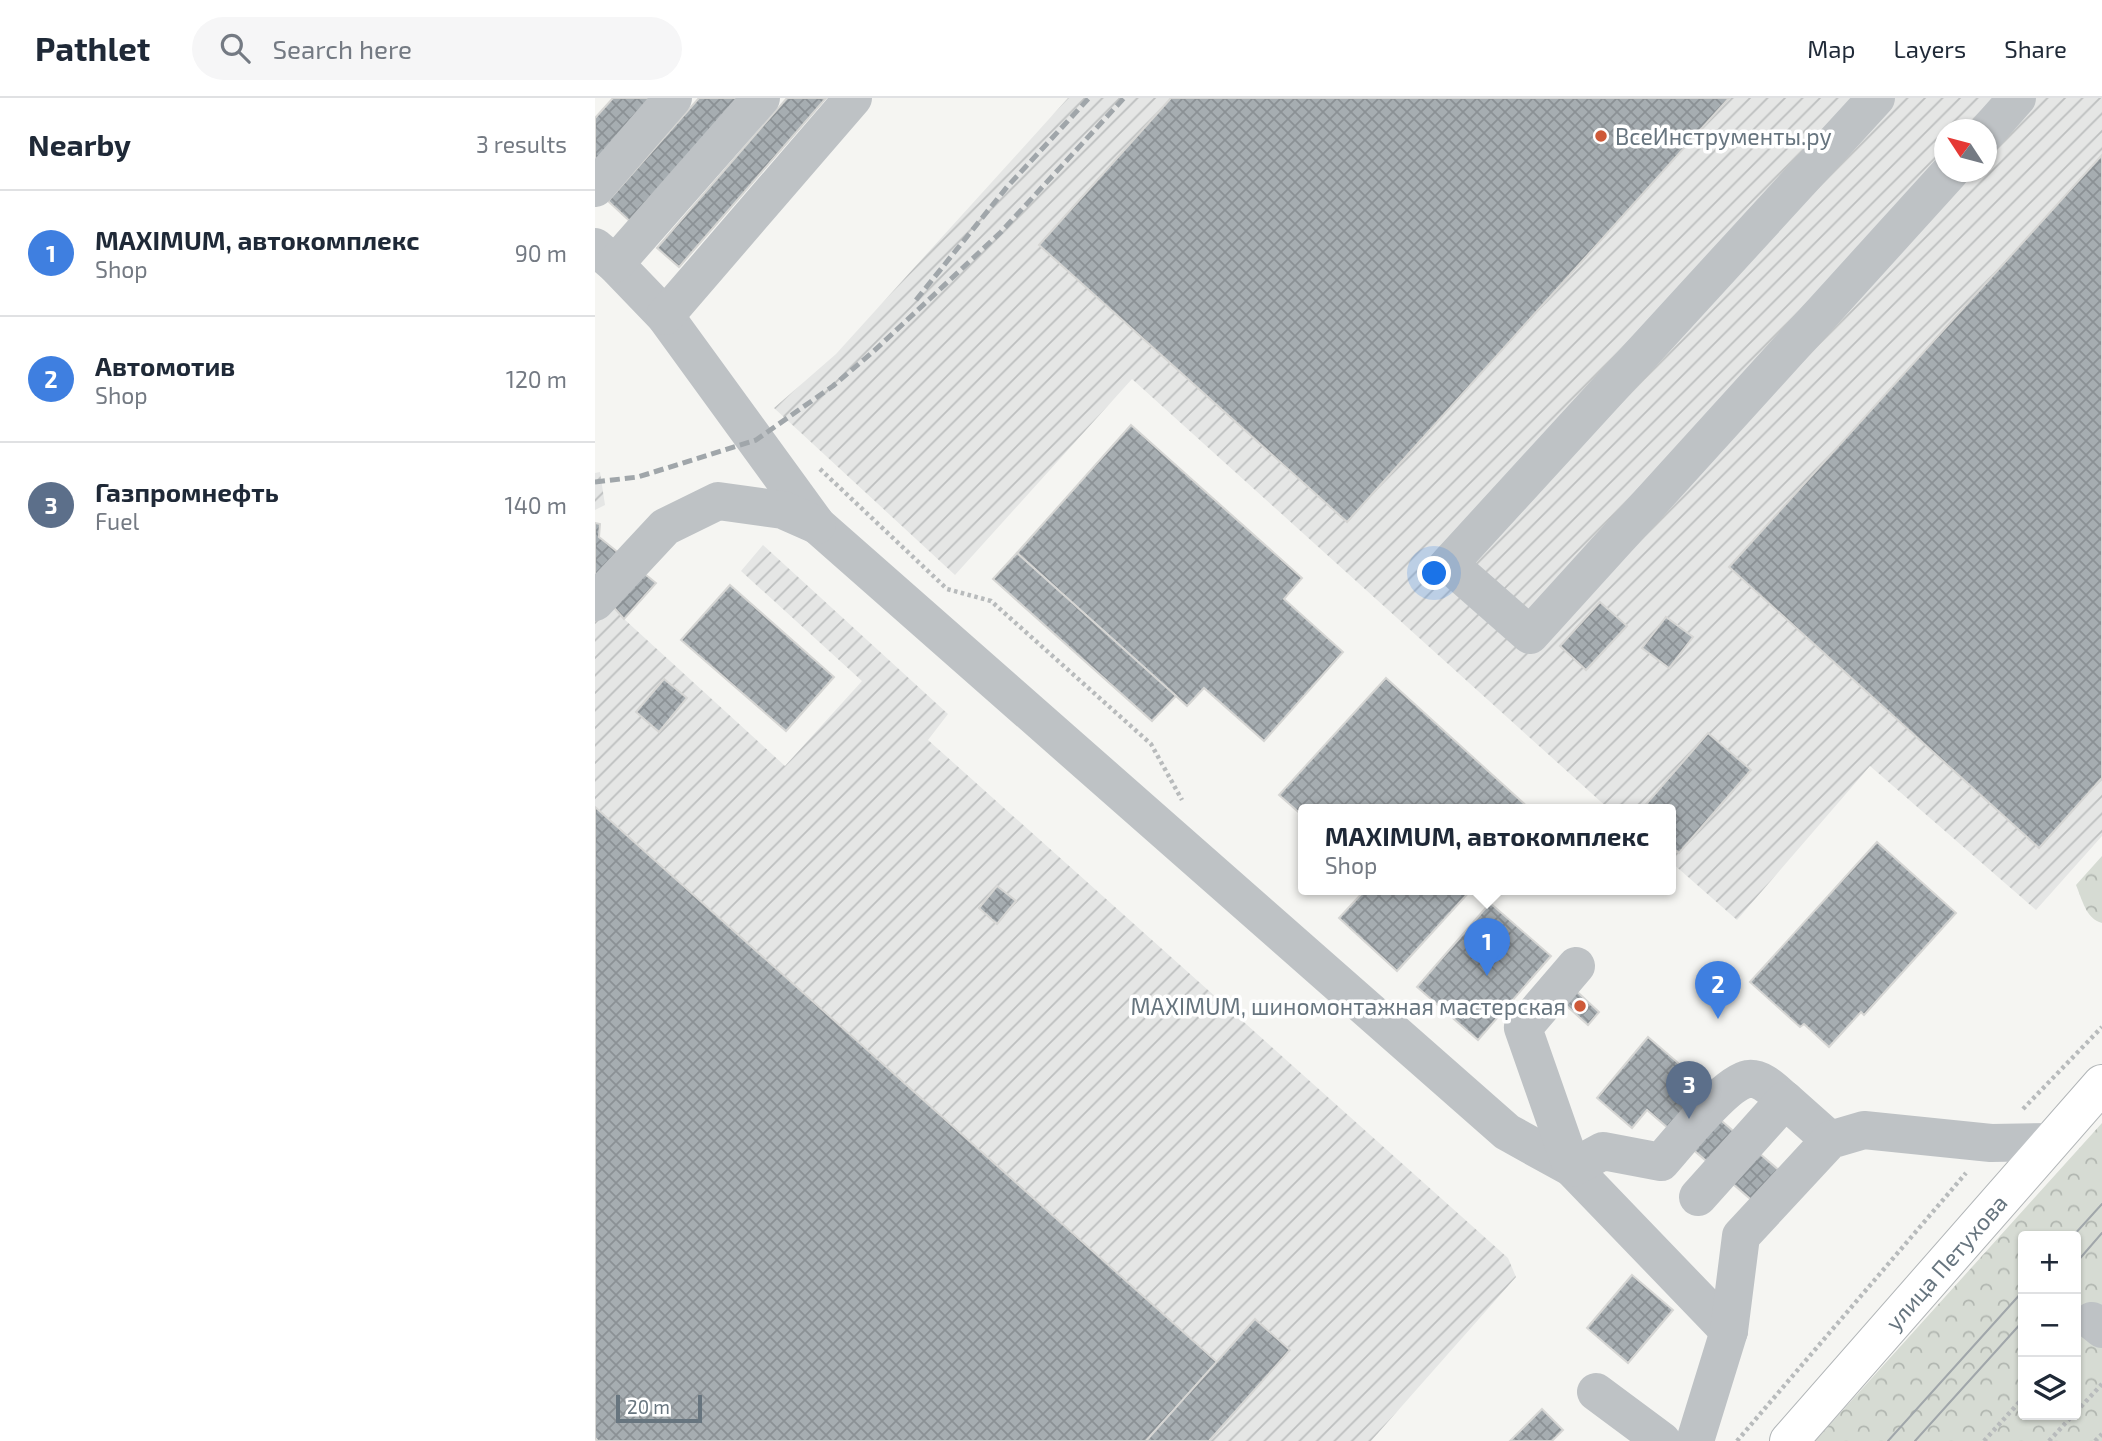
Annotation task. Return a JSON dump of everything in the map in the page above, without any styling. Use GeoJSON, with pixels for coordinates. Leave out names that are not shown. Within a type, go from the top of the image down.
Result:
{"type":"FeatureCollection","features":[{"type":"Feature","properties":{"kind":"highway","name":"улица Петухова"},"geometry":{"type":"LineString","coordinates":[[1789,1441],[2102,1084]]}},
{"type":"Feature","properties":{"kind":"lane"},"geometry":{"type":"LineString","coordinates":[[595,188],[673,98]]}},
{"type":"Feature","properties":{"kind":"lane"},"geometry":{"type":"LineString","coordinates":[[761,98],[605,256],[665,316],[817,524],[1507,1132],[1572,1168],[1729,1331]]}},
{"type":"Feature","properties":{"kind":"lane"},"geometry":{"type":"LineString","coordinates":[[665,316],[853,98]]}},
{"type":"Feature","properties":{"kind":"lane"},"geometry":{"type":"LineString","coordinates":[[1876,98],[1450,564],[1530,635],[1941,182]]}},
{"type":"Feature","properties":{"kind":"lane"},"geometry":{"type":"LineString","coordinates":[[1997,120],[2017,98]]}},
{"type":"Feature","properties":{"kind":"lane"},"geometry":{"type":"LineString","coordinates":[[595,603],[665,527],[718,501],[783,510],[817,524]]}},
{"type":"Feature","properties":{"kind":"lane"},"geometry":{"type":"LineString","coordinates":[[1572,1168],[1523,1028],[1576,966]]}},
{"type":"Feature","properties":{"kind":"lane"},"geometry":{"type":"LineString","coordinates":[[1661,1161],[1730,1087],[1749,1079],[1766,1084],[1830,1140]]}},
{"type":"Feature","properties":{"kind":"lane"},"geometry":{"type":"LineString","coordinates":[[1698,1197],[1785,1100]]}},
{"type":"Feature","properties":{"kind":"lane"},"geometry":{"type":"LineString","coordinates":[[1695,1441],[1729,1331],[1741,1236],[1830,1140],[1864,1130],[1991,1143],[2051,1142]]}},
{"type":"Feature","properties":{"kind":"lane"},"geometry":{"type":"LineString","coordinates":[[1572,1168],[1603,1151],[1661,1161],[1741,1236]]}},
{"type":"Feature","properties":{"kind":"lane"},"geometry":{"type":"LineString","coordinates":[[1596,1392],[1662,1441]]}},
{"type":"Feature","properties":{"kind":"path"},"geometry":{"type":"LineString","coordinates":[[816,465],[947,589],[991,601],[1151,744],[1181,800],[1192,808]]}},
{"type":"Feature","properties":{"kind":"path"},"geometry":{"type":"LineString","coordinates":[[1737,1441],[1991,1143],[2102,1027]]}},
{"type":"Feature","properties":{"kind":"path"},"geometry":{"type":"LineString","coordinates":[[2081,1407],[2102,1384]]}},
{"type":"Feature","properties":{"kind":"path"},"geometry":{"type":"LineString","coordinates":[[1984,1441],[2018,1404]]}},
{"type":"Feature","properties":{"kind":"path"},"geometry":{"type":"LineString","coordinates":[[2049,1441],[2068,1420]]}},
{"type":"Feature","properties":{"kind":"path"},"geometry":{"type":"LineString","coordinates":[[2095,1441],[2102,1434]]}},
{"type":"Feature","properties":{"kind":"shaded area"},"geometry":{"type":"Polygon","coordinates":[[[1068,98],[2102,98],[2102,836],[2036,910],[1870,766],[1737,920],[1676,866],[1676,804],[1603,804],[1132,379],[955,575],[774,408],[836,354],[1068,98]]]}},
{"type":"Feature","properties":{"kind":"shaded area"},"geometry":{"type":"Polygon","coordinates":[[[600,472],[605,505],[595,510],[595,473],[600,472]]]}},
{"type":"Feature","properties":{"kind":"shaded area"},"geometry":{"type":"Polygon","coordinates":[[[763,545],[948,714],[928,740],[1508,1258],[1516,1277],[1371,1441],[595,1441],[595,586],[624,619],[785,766],[862,681],[741,571],[763,545]]]}},
{"type":"Feature","properties":{"kind":"green space"},"geometry":{"type":"Polygon","coordinates":[[[2102,856],[2102,923],[2088,913],[2076,885],[2102,856]]]}},
{"type":"Feature","properties":{"kind":"green space"},"geometry":{"type":"Polygon","coordinates":[[[2102,1123],[2102,1441],[1815,1441],[2102,1123]]]}},
{"type":"Feature","properties":{"kind":"building"},"geometry":{"type":"Polygon","coordinates":[[[613,98],[655,98],[595,162],[595,118],[613,98]]]}},
{"type":"Feature","properties":{"kind":"building"},"geometry":{"type":"Polygon","coordinates":[[[699,98],[746,98],[634,225],[608,201],[699,98]]]}},
{"type":"Feature","properties":{"kind":"building"},"geometry":{"type":"Polygon","coordinates":[[[787,98],[826,98],[679,267],[657,248],[787,98]]]}},
{"type":"Feature","properties":{"kind":"building"},"geometry":{"type":"Polygon","coordinates":[[[1171,98],[1729,98],[1347,522],[1039,245],[1171,98]]]}},
{"type":"Feature","properties":{"kind":"building"},"geometry":{"type":"Polygon","coordinates":[[[2102,155],[2102,778],[2039,848],[1729,567],[2102,155]]]}},
{"type":"Feature","properties":{"kind":"building"},"geometry":{"type":"Polygon","coordinates":[[[1131,425],[1302,578],[1284,599],[1343,652],[1264,741],[1204,688],[1187,706],[1017,553],[1131,425]]]}},
{"type":"Feature","properties":{"kind":"building"},"geometry":{"type":"Polygon","coordinates":[[[595,523],[600,524],[599,537],[656,583],[624,619],[595,586],[595,523]]]}},
{"type":"Feature","properties":{"kind":"building"},"geometry":{"type":"Polygon","coordinates":[[[1017,553],[1176,696],[1152,721],[993,579],[1017,553]]]}},
{"type":"Feature","properties":{"kind":"building"},"geometry":{"type":"Polygon","coordinates":[[[730,585],[834,677],[786,731],[681,640],[730,585]]]}},
{"type":"Feature","properties":{"kind":"building"},"geometry":{"type":"Polygon","coordinates":[[[1600,602],[1627,626],[1586,670],[1560,646],[1600,602]]]}},
{"type":"Feature","properties":{"kind":"building"},"geometry":{"type":"Polygon","coordinates":[[[1666,617],[1693,637],[1669,668],[1642,648],[1666,617]]]}},
{"type":"Feature","properties":{"kind":"building"},"geometry":{"type":"Polygon","coordinates":[[[1386,678],[1524,804],[1298,804],[1298,812],[1279,795],[1386,678]]]}},
{"type":"Feature","properties":{"kind":"building"},"geometry":{"type":"Polygon","coordinates":[[[664,679],[687,698],[659,732],[636,712],[664,679]]]}},
{"type":"Feature","properties":{"kind":"building"},"geometry":{"type":"Polygon","coordinates":[[[1708,733],[1751,770],[1679,853],[1676,850],[1676,804],[1646,804],[1708,733]]]}},
{"type":"Feature","properties":{"kind":"building"},"geometry":{"type":"Polygon","coordinates":[[[595,807],[1217,1362],[1146,1441],[598,1441],[595,1438],[595,807]]]}},
{"type":"Feature","properties":{"kind":"building"},"geometry":{"type":"Polygon","coordinates":[[[1877,842],[1956,913],[1864,1015],[1861,1012],[1829,1047],[1804,1024],[1800,1027],[1750,982],[1877,842]]]}},
{"type":"Feature","properties":{"kind":"building"},"geometry":{"type":"Polygon","coordinates":[[[997,886],[1016,901],[997,924],[979,908],[997,886]]]}},
{"type":"Feature","properties":{"kind":"building"},"geometry":{"type":"Polygon","coordinates":[[[1360,895],[1466,895],[1397,971],[1339,918],[1360,895]]]}},
{"type":"Feature","properties":{"kind":"building"},"geometry":{"type":"Polygon","coordinates":[[[1490,903],[1551,956],[1478,1040],[1417,987],[1490,903]]]}},
{"type":"Feature","properties":{"kind":"building","name":"MAXIMUM, шиномонтажная мастерская"},"geometry":{"type":"Polygon","coordinates":[[[1572,987],[1599,1012],[1588,1025],[1560,1000],[1572,987]]]}},
{"type":"Feature","properties":{"kind":"building"},"geometry":{"type":"Polygon","coordinates":[[[1648,1037],[1684,1068],[1674,1080],[1781,1172],[1755,1203],[1647,1110],[1632,1128],[1597,1098],[1648,1037]]]}},
{"type":"Feature","properties":{"kind":"building"},"geometry":{"type":"Polygon","coordinates":[[[1632,1275],[1673,1310],[1628,1363],[1587,1328],[1632,1275]]]}},
{"type":"Feature","properties":{"kind":"building"},"geometry":{"type":"Polygon","coordinates":[[[1255,1319],[1290,1350],[1209,1441],[1146,1441],[1255,1319]]]}},
{"type":"Feature","properties":{"kind":"building"},"geometry":{"type":"Polygon","coordinates":[[[1542,1409],[1563,1430],[1552,1441],[1510,1441],[1542,1409]]]}},
{"type":"Feature","properties":{"kind":"tram line"},"geometry":{"type":"LineString","coordinates":[[2078,1231],[2102,1204]]}},
{"type":"Feature","properties":{"kind":"tram line"},"geometry":{"type":"LineString","coordinates":[[2081,1257],[2102,1233]]}},
{"type":"Feature","properties":{"kind":"tram line"},"geometry":{"type":"LineString","coordinates":[[1888,1441],[2020,1294]]}},
{"type":"Feature","properties":{"kind":"tram line"},"geometry":{"type":"LineString","coordinates":[[1915,1441],[2018,1327]]}},
{"type":"Feature","properties":{"kind":"railway"},"geometry":{"type":"LineString","coordinates":[[916,300],[1007,187],[1089,98]]}},
{"type":"Feature","properties":{"kind":"railway"},"geometry":{"type":"LineString","coordinates":[[595,482],[638,477],[756,440],[833,386],[1001,232],[1124,98]]}},
{"type":"Feature","properties":{"kind":"place","name":"ВсеИнструменты.ру"},"geometry":{"type":"Point","coordinates":[1601,136]}},
{"type":"Feature","properties":{"kind":"place","name":"MAXIMUM, автокомплекс"},"geometry":{"type":"Point","coordinates":[1487,976]}},
{"type":"Feature","properties":{"kind":"place","name":"MAXIMUM, шиномонтажная мастерская"},"geometry":{"type":"Point","coordinates":[1580,1006]}},
{"type":"Feature","properties":{"kind":"place","name":"Автомотив"},"geometry":{"type":"Point","coordinates":[1718,1019]}},
{"type":"Feature","properties":{"kind":"place","name":"Газпромнефть"},"geometry":{"type":"Point","coordinates":[1689,1119]}}]}
